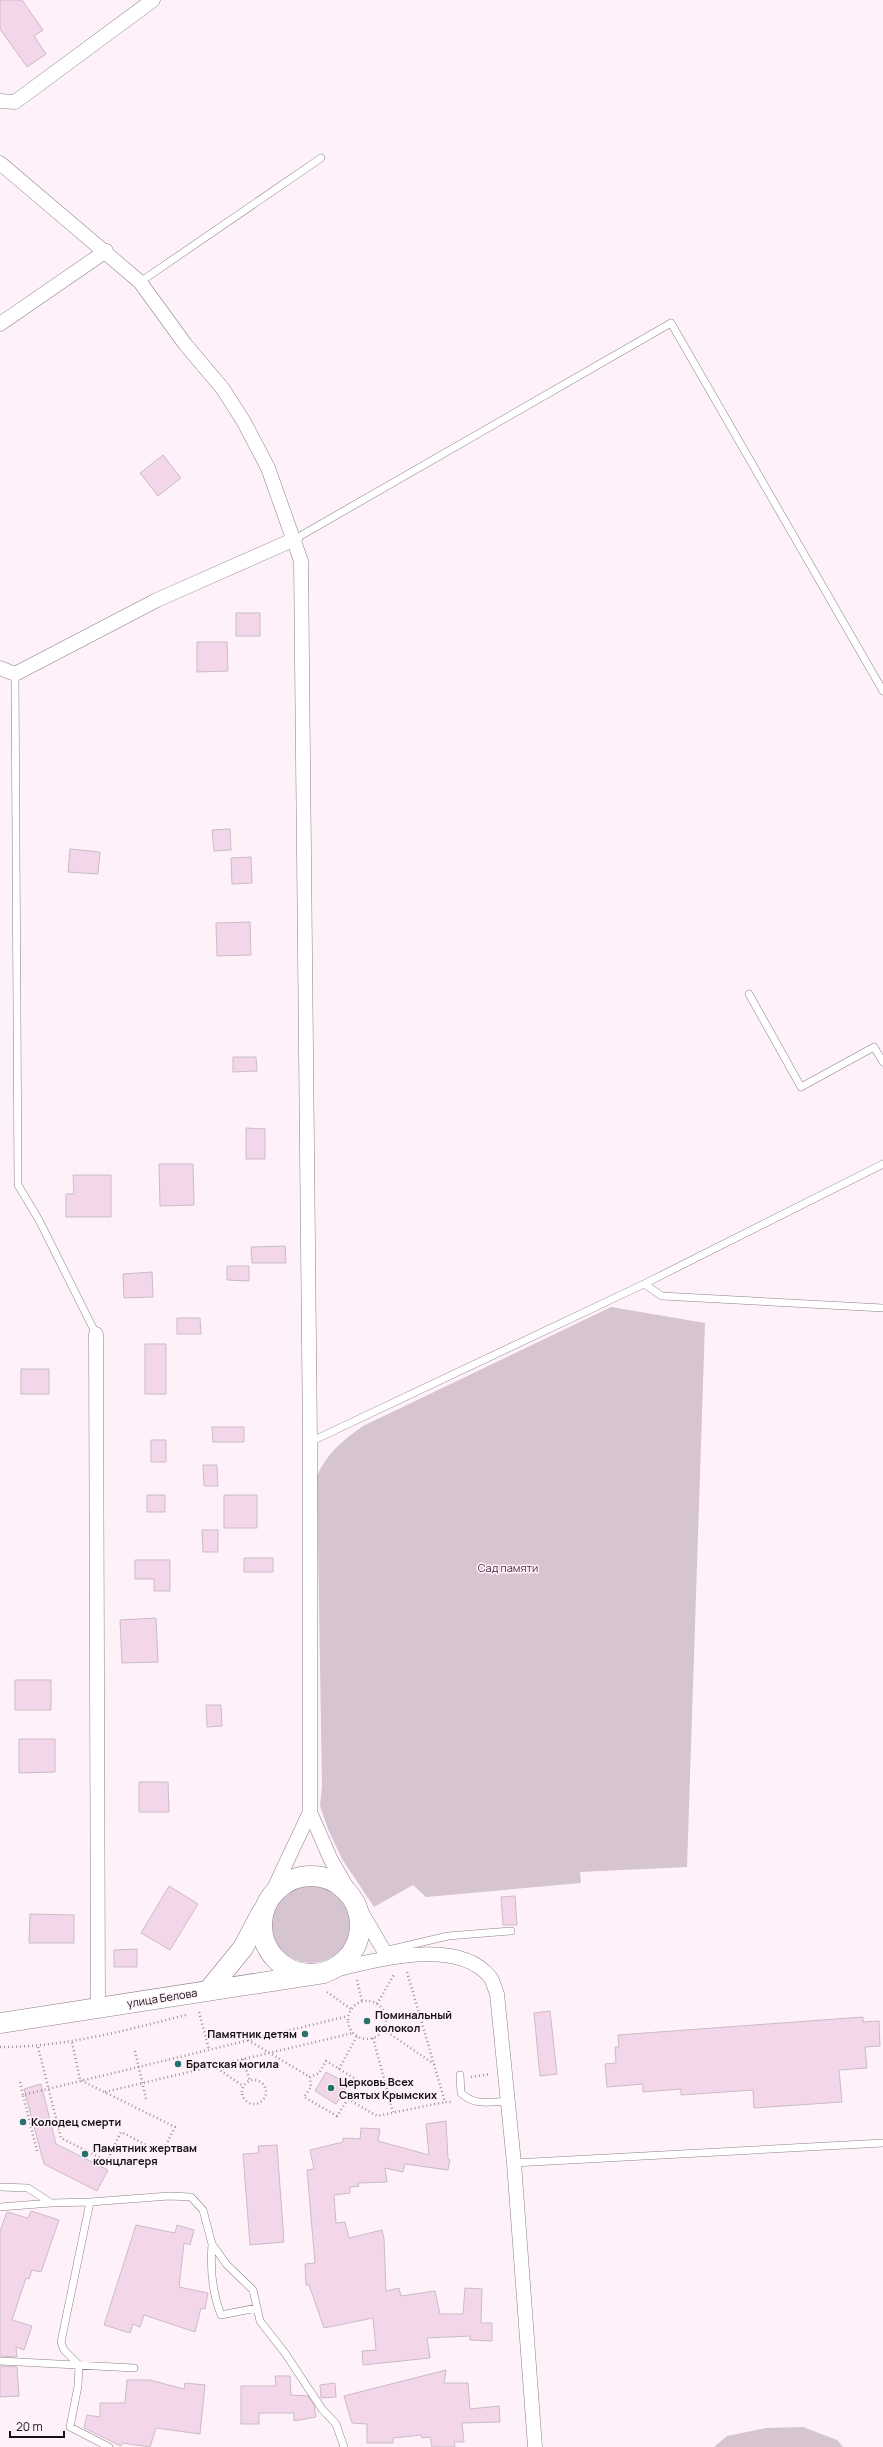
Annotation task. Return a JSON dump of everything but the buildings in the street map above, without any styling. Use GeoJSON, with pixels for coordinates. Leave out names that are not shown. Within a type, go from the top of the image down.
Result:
{"type":"FeatureCollection","features":[{"type":"Feature","properties":{"kind":"main road"},"geometry":{"type":"LineString","coordinates":[[207,2000],[243,1948],[270,1897],[288,1881],[310,1875],[333,1880],[351,1895],[361,1918],[358,1942],[345,1961],[322,1980],[300,1973],[279,1962],[271,1953],[262,1931],[265,1908],[270,1897]]}},
{"type":"Feature","properties":{"kind":"main road","name":"улица Белова"},"geometry":{"type":"LineString","coordinates":[[0,2023],[98,2008],[207,2000],[322,1980]]}},
{"type":"Feature","properties":{"kind":"street"},"geometry":{"type":"LineString","coordinates":[[0,101],[15,102],[153,0]]}},
{"type":"Feature","properties":{"kind":"street"},"geometry":{"type":"LineString","coordinates":[[0,163],[106,251],[140,282],[185,344],[223,389],[244,422],[268,468],[295,539],[301,561],[310,1442],[310,1812],[331,1860],[386,1954]]}},
{"type":"Feature","properties":{"kind":"street"},"geometry":{"type":"LineString","coordinates":[[0,324],[106,251]]}},
{"type":"Feature","properties":{"kind":"street"},"geometry":{"type":"LineString","coordinates":[[0,668],[15,674],[157,600],[295,539]]}},
{"type":"Feature","properties":{"kind":"street"},"geometry":{"type":"LineString","coordinates":[[96,1334],[98,2008]]}},
{"type":"Feature","properties":{"kind":"street"},"geometry":{"type":"LineString","coordinates":[[270,1897],[310,1812]]}},
{"type":"Feature","properties":{"kind":"street"},"geometry":{"type":"LineString","coordinates":[[322,1980],[386,1954],[445,1955],[471,1962],[490,1977],[497,1994],[514,2163],[535,2447]]}},
{"type":"Feature","properties":{"kind":"lane"},"geometry":{"type":"LineString","coordinates":[[140,282],[321,158]]}},
{"type":"Feature","properties":{"kind":"lane"},"geometry":{"type":"LineString","coordinates":[[295,539],[671,324],[883,691]]}},
{"type":"Feature","properties":{"kind":"lane"},"geometry":{"type":"LineString","coordinates":[[15,674],[18,1185],[39,1220],[96,1334]]}},
{"type":"Feature","properties":{"kind":"lane"},"geometry":{"type":"LineString","coordinates":[[749,994],[800,1087],[874,1047],[883,1062]]}},
{"type":"Feature","properties":{"kind":"lane"},"geometry":{"type":"LineString","coordinates":[[310,1442],[644,1284],[883,1164]]}},
{"type":"Feature","properties":{"kind":"lane"},"geometry":{"type":"LineString","coordinates":[[644,1284],[662,1296],[883,1308]]}},
{"type":"Feature","properties":{"kind":"lane"},"geometry":{"type":"LineString","coordinates":[[386,1954],[448,1936],[511,1932]]}},
{"type":"Feature","properties":{"kind":"lane"},"geometry":{"type":"LineString","coordinates":[[460,2076],[461,2093],[468,2101],[482,2103],[508,2101]]}},
{"type":"Feature","properties":{"kind":"lane"},"geometry":{"type":"LineString","coordinates":[[514,2163],[883,2143]]}},
{"type":"Feature","properties":{"kind":"lane"},"geometry":{"type":"LineString","coordinates":[[0,2187],[28,2188],[51,2203]]}},
{"type":"Feature","properties":{"kind":"lane"},"geometry":{"type":"LineString","coordinates":[[0,2207],[169,2196],[191,2197],[203,2210],[212,2244],[211,2261],[214,2299],[221,2315],[257,2308]]}},
{"type":"Feature","properties":{"kind":"lane"},"geometry":{"type":"LineString","coordinates":[[90,2202],[74,2284],[60,2337],[64,2350],[79,2365],[78,2386],[70,2427],[109,2447]]}},
{"type":"Feature","properties":{"kind":"lane"},"geometry":{"type":"LineString","coordinates":[[212,2244],[227,2265],[253,2290],[260,2321],[285,2353],[322,2409],[336,2424],[344,2447]]}},
{"type":"Feature","properties":{"kind":"lane"},"geometry":{"type":"LineString","coordinates":[[0,2361],[134,2368]]}},
{"type":"Feature","properties":{"kind":"path"},"geometry":{"type":"LineString","coordinates":[[377,2004],[396,1971]]}},
{"type":"Feature","properties":{"kind":"path"},"geometry":{"type":"LineString","coordinates":[[406,1971],[445,2102]]}},
{"type":"Feature","properties":{"kind":"path"},"geometry":{"type":"LineString","coordinates":[[356,1975],[362,2001]]}},
{"type":"Feature","properties":{"kind":"path"},"geometry":{"type":"LineString","coordinates":[[322,1980],[351,2009]]}},
{"type":"Feature","properties":{"kind":"path"},"geometry":{"type":"LineString","coordinates":[[0,2048],[38,2047],[107,2036],[199,2012],[207,2000]]}},
{"type":"Feature","properties":{"kind":"path"},"geometry":{"type":"LineString","coordinates":[[362,2001],[377,2004],[385,2012],[386,2018],[384,2030],[374,2038],[364,2039],[357,2036],[353,2033],[348,2024],[348,2016],[351,2009],[362,2001]]}},
{"type":"Feature","properties":{"kind":"path"},"geometry":{"type":"LineString","coordinates":[[199,2012],[209,2049]]}},
{"type":"Feature","properties":{"kind":"path"},"geometry":{"type":"LineString","coordinates":[[23,2095],[48,2087],[348,2016]]}},
{"type":"Feature","properties":{"kind":"path"},"geometry":{"type":"LineString","coordinates":[[384,2030],[434,2064]]}},
{"type":"Feature","properties":{"kind":"path"},"geometry":{"type":"LineString","coordinates":[[104,2092],[353,2033]]}},
{"type":"Feature","properties":{"kind":"path"},"geometry":{"type":"LineString","coordinates":[[339,2069],[357,2036]]}},
{"type":"Feature","properties":{"kind":"path"},"geometry":{"type":"LineString","coordinates":[[374,2038],[393,2112]]}},
{"type":"Feature","properties":{"kind":"path"},"geometry":{"type":"LineString","coordinates":[[248,2040],[310,2077]]}},
{"type":"Feature","properties":{"kind":"path"},"geometry":{"type":"LineString","coordinates":[[72,2042],[80,2080]]}},
{"type":"Feature","properties":{"kind":"path"},"geometry":{"type":"LineString","coordinates":[[38,2047],[61,2138],[107,2161],[121,2132],[162,2153],[175,2128],[80,2080]]}},
{"type":"Feature","properties":{"kind":"path"},"geometry":{"type":"LineString","coordinates":[[135,2051],[146,2099]]}},
{"type":"Feature","properties":{"kind":"path"},"geometry":{"type":"LineString","coordinates":[[243,2059],[250,2081]]}},
{"type":"Feature","properties":{"kind":"path"},"geometry":{"type":"LineString","coordinates":[[326,2061],[359,2081],[337,2116],[304,2097],[311,2086],[310,2077],[319,2073],[326,2061]]}},
{"type":"Feature","properties":{"kind":"path"},"geometry":{"type":"LineString","coordinates":[[214,2066],[243,2086]]}},
{"type":"Feature","properties":{"kind":"path"},"geometry":{"type":"LineString","coordinates":[[492,2066],[494,2085],[508,2101]]}},
{"type":"Feature","properties":{"kind":"path"},"geometry":{"type":"LineString","coordinates":[[460,2076],[493,2074]]}},
{"type":"Feature","properties":{"kind":"path"},"geometry":{"type":"LineString","coordinates":[[258,2080],[266,2088],[266,2094],[261,2102],[252,2104],[244,2098],[243,2086],[250,2081],[258,2080]]}},
{"type":"Feature","properties":{"kind":"path"},"geometry":{"type":"LineString","coordinates":[[20,2082],[37,2151]]}},
{"type":"Feature","properties":{"kind":"path"},"geometry":{"type":"LineString","coordinates":[[348,2099],[377,2116],[445,2102],[468,2101]]}},
{"type":"Feature","properties":{"kind":"green space","name":"Сад памяти"},"geometry":{"type":"Polygon","coordinates":[[[611,1307],[705,1323],[687,1867],[580,1872],[581,1883],[426,1897],[413,1885],[374,1907],[342,1859],[328,1829],[320,1806],[322,1787],[317,1476],[326,1460],[336,1448],[363,1426],[611,1307]]]}},
{"type":"Feature","properties":{"kind":"green space"},"geometry":{"type":"Polygon","coordinates":[[[311,1883],[326,1886],[339,1895],[348,1908],[351,1923],[348,1938],[339,1951],[326,1960],[311,1963],[296,1960],[283,1951],[274,1938],[271,1923],[274,1908],[283,1895],[296,1886],[311,1883]]]}},
{"type":"Feature","properties":{"kind":"green space"},"geometry":{"type":"Polygon","coordinates":[[[803,2427],[837,2440],[843,2447],[714,2447],[727,2436],[766,2428],[803,2427]]]}},
{"type":"Feature","properties":{"kind":"place","name":"Поминальный колокол"},"geometry":{"type":"Point","coordinates":[367,2021]}},
{"type":"Feature","properties":{"kind":"place","name":"Памятник детям"},"geometry":{"type":"Point","coordinates":[305,2034]}},
{"type":"Feature","properties":{"kind":"place","name":"Братская могила"},"geometry":{"type":"Point","coordinates":[178,2064]}},
{"type":"Feature","properties":{"kind":"place","name":"Церковь Всех Святых Крымских"},"geometry":{"type":"Point","coordinates":[331,2088]}},
{"type":"Feature","properties":{"kind":"place","name":"Колодец смерти"},"geometry":{"type":"Point","coordinates":[23,2122]}},
{"type":"Feature","properties":{"kind":"place","name":"Памятник жертвам концлагеря"},"geometry":{"type":"Point","coordinates":[85,2154]}}]}
